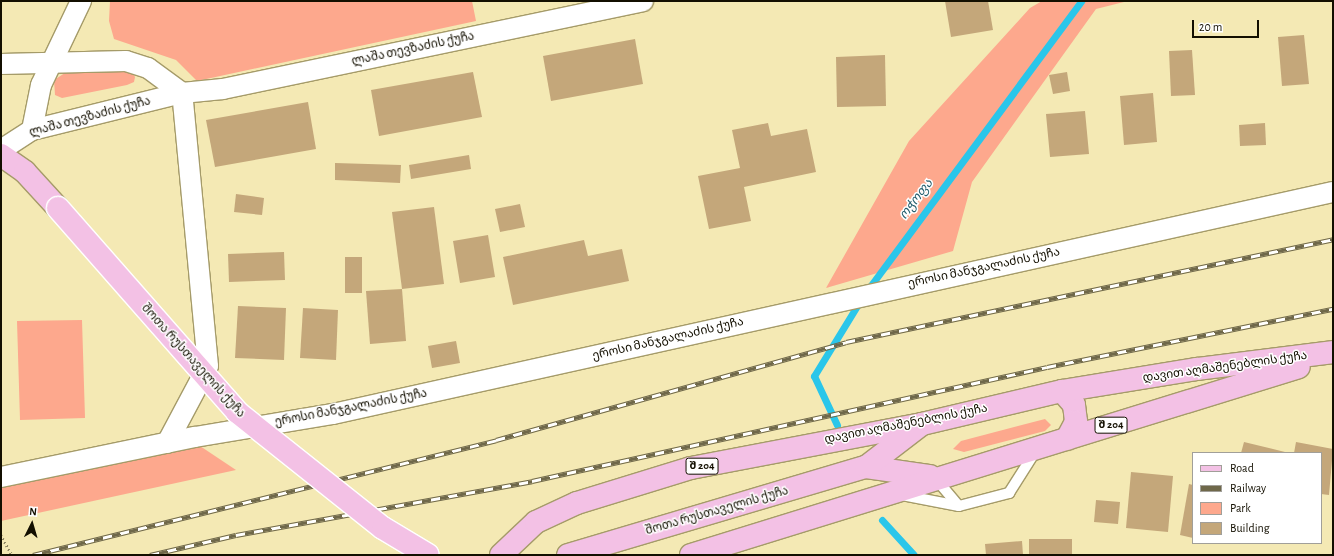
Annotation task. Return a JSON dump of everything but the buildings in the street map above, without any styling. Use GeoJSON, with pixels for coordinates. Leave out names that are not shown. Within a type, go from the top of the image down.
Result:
{"type":"FeatureCollection","features":[{"type":"Feature","properties":{"kind":"main road","name":"შოთა რუსთაველის ქუჩა"},"geometry":{"type":"LineString","coordinates":[[1,155],[25,172],[237,412],[383,528],[428,555]]}},
{"type":"Feature","properties":{"kind":"main road","name":"დავით აღმაშენებლის ქუჩა"},"geometry":{"type":"LineString","coordinates":[[501,555],[536,522],[577,502],[691,468],[922,424],[1062,392],[1197,369],[1333,354]]}},
{"type":"Feature","properties":{"kind":"main road","name":"დავით აღმაშენებლის ქუჩა"},"geometry":{"type":"LineString","coordinates":[[691,555],[935,477],[1067,439],[1333,354]]}},
{"type":"Feature","properties":{"kind":"main road"},"geometry":{"type":"LineString","coordinates":[[1062,392],[1074,405],[1076,422],[1067,439]]}},
{"type":"Feature","properties":{"kind":"main road","name":"შოთა რუსთაველის ქუჩა"},"geometry":{"type":"LineString","coordinates":[[568,555],[866,468],[922,424]]}},
{"type":"Feature","properties":{"kind":"main road","name":"შოთა რუსთაველის ქუჩა"},"geometry":{"type":"LineString","coordinates":[[866,468],[935,477]]}},
{"type":"Feature","properties":{"kind":"street"},"geometry":{"type":"LineString","coordinates":[[32,130],[41,85],[81,1]]}},
{"type":"Feature","properties":{"kind":"street","name":"ლაშა თევზაძის ქუჩა"},"geometry":{"type":"LineString","coordinates":[[1,150],[32,130],[182,93],[223,89],[643,1]]}},
{"type":"Feature","properties":{"kind":"street"},"geometry":{"type":"LineString","coordinates":[[1,64],[52,60],[126,61],[148,68],[182,93],[208,366],[167,443]]}},
{"type":"Feature","properties":{"kind":"street","name":"ეროსი მანჯგალაძის ქუჩა"},"geometry":{"type":"LineString","coordinates":[[1,477],[167,443],[333,414],[894,288],[1333,192]]}},
{"type":"Feature","properties":{"kind":"lane"},"geometry":{"type":"LineString","coordinates":[[889,492],[959,506],[1009,493],[1038,448]]}},
{"type":"Feature","properties":{"kind":"lane"},"geometry":{"type":"LineString","coordinates":[[935,477],[959,506]]}},
{"type":"Feature","properties":{"kind":"path"},"geometry":{"type":"LineString","coordinates":[[1,535],[12,555]]}},
{"type":"Feature","properties":{"kind":"green space"},"geometry":{"type":"Polygon","coordinates":[[[110,1],[472,1],[476,21],[197,81],[176,60],[114,39],[109,21],[110,1]]]}},
{"type":"Feature","properties":{"kind":"green space"},"geometry":{"type":"Polygon","coordinates":[[[1042,1],[1128,1],[1096,9],[972,182],[953,251],[826,288],[909,141],[1030,8],[1042,1]]]}},
{"type":"Feature","properties":{"kind":"green space"},"geometry":{"type":"Polygon","coordinates":[[[68,71],[132,72],[135,77],[134,82],[127,85],[62,98],[55,95],[54,80],[68,71]]]}},
{"type":"Feature","properties":{"kind":"green space"},"geometry":{"type":"Polygon","coordinates":[[[82,320],[85,418],[20,420],[17,321],[82,320]]]}},
{"type":"Feature","properties":{"kind":"green space"},"geometry":{"type":"Polygon","coordinates":[[[1045,419],[1051,425],[1045,431],[964,452],[953,449],[961,441],[1045,419]]]}},
{"type":"Feature","properties":{"kind":"green space"},"geometry":{"type":"Polygon","coordinates":[[[200,446],[236,470],[1,521],[1,487],[200,446]]]}},
{"type":"Feature","properties":{"kind":"waterway","name":"ოჭოფა"},"geometry":{"type":"LineString","coordinates":[[866,292],[1081,1]]}},
{"type":"Feature","properties":{"kind":"waterway","name":"ოჭოფა"},"geometry":{"type":"LineString","coordinates":[[837,425],[814,376],[860,301]]}},
{"type":"Feature","properties":{"kind":"waterway","name":"ოჭოფა"},"geometry":{"type":"LineString","coordinates":[[882,520],[914,555]]}},
{"type":"Feature","properties":{"kind":"railway"},"geometry":{"type":"LineString","coordinates":[[33,555],[496,440],[846,342],[1333,239]]}},
{"type":"Feature","properties":{"kind":"railway"},"geometry":{"type":"LineString","coordinates":[[150,555],[236,535],[532,481],[1047,367],[1333,309]]}}]}
